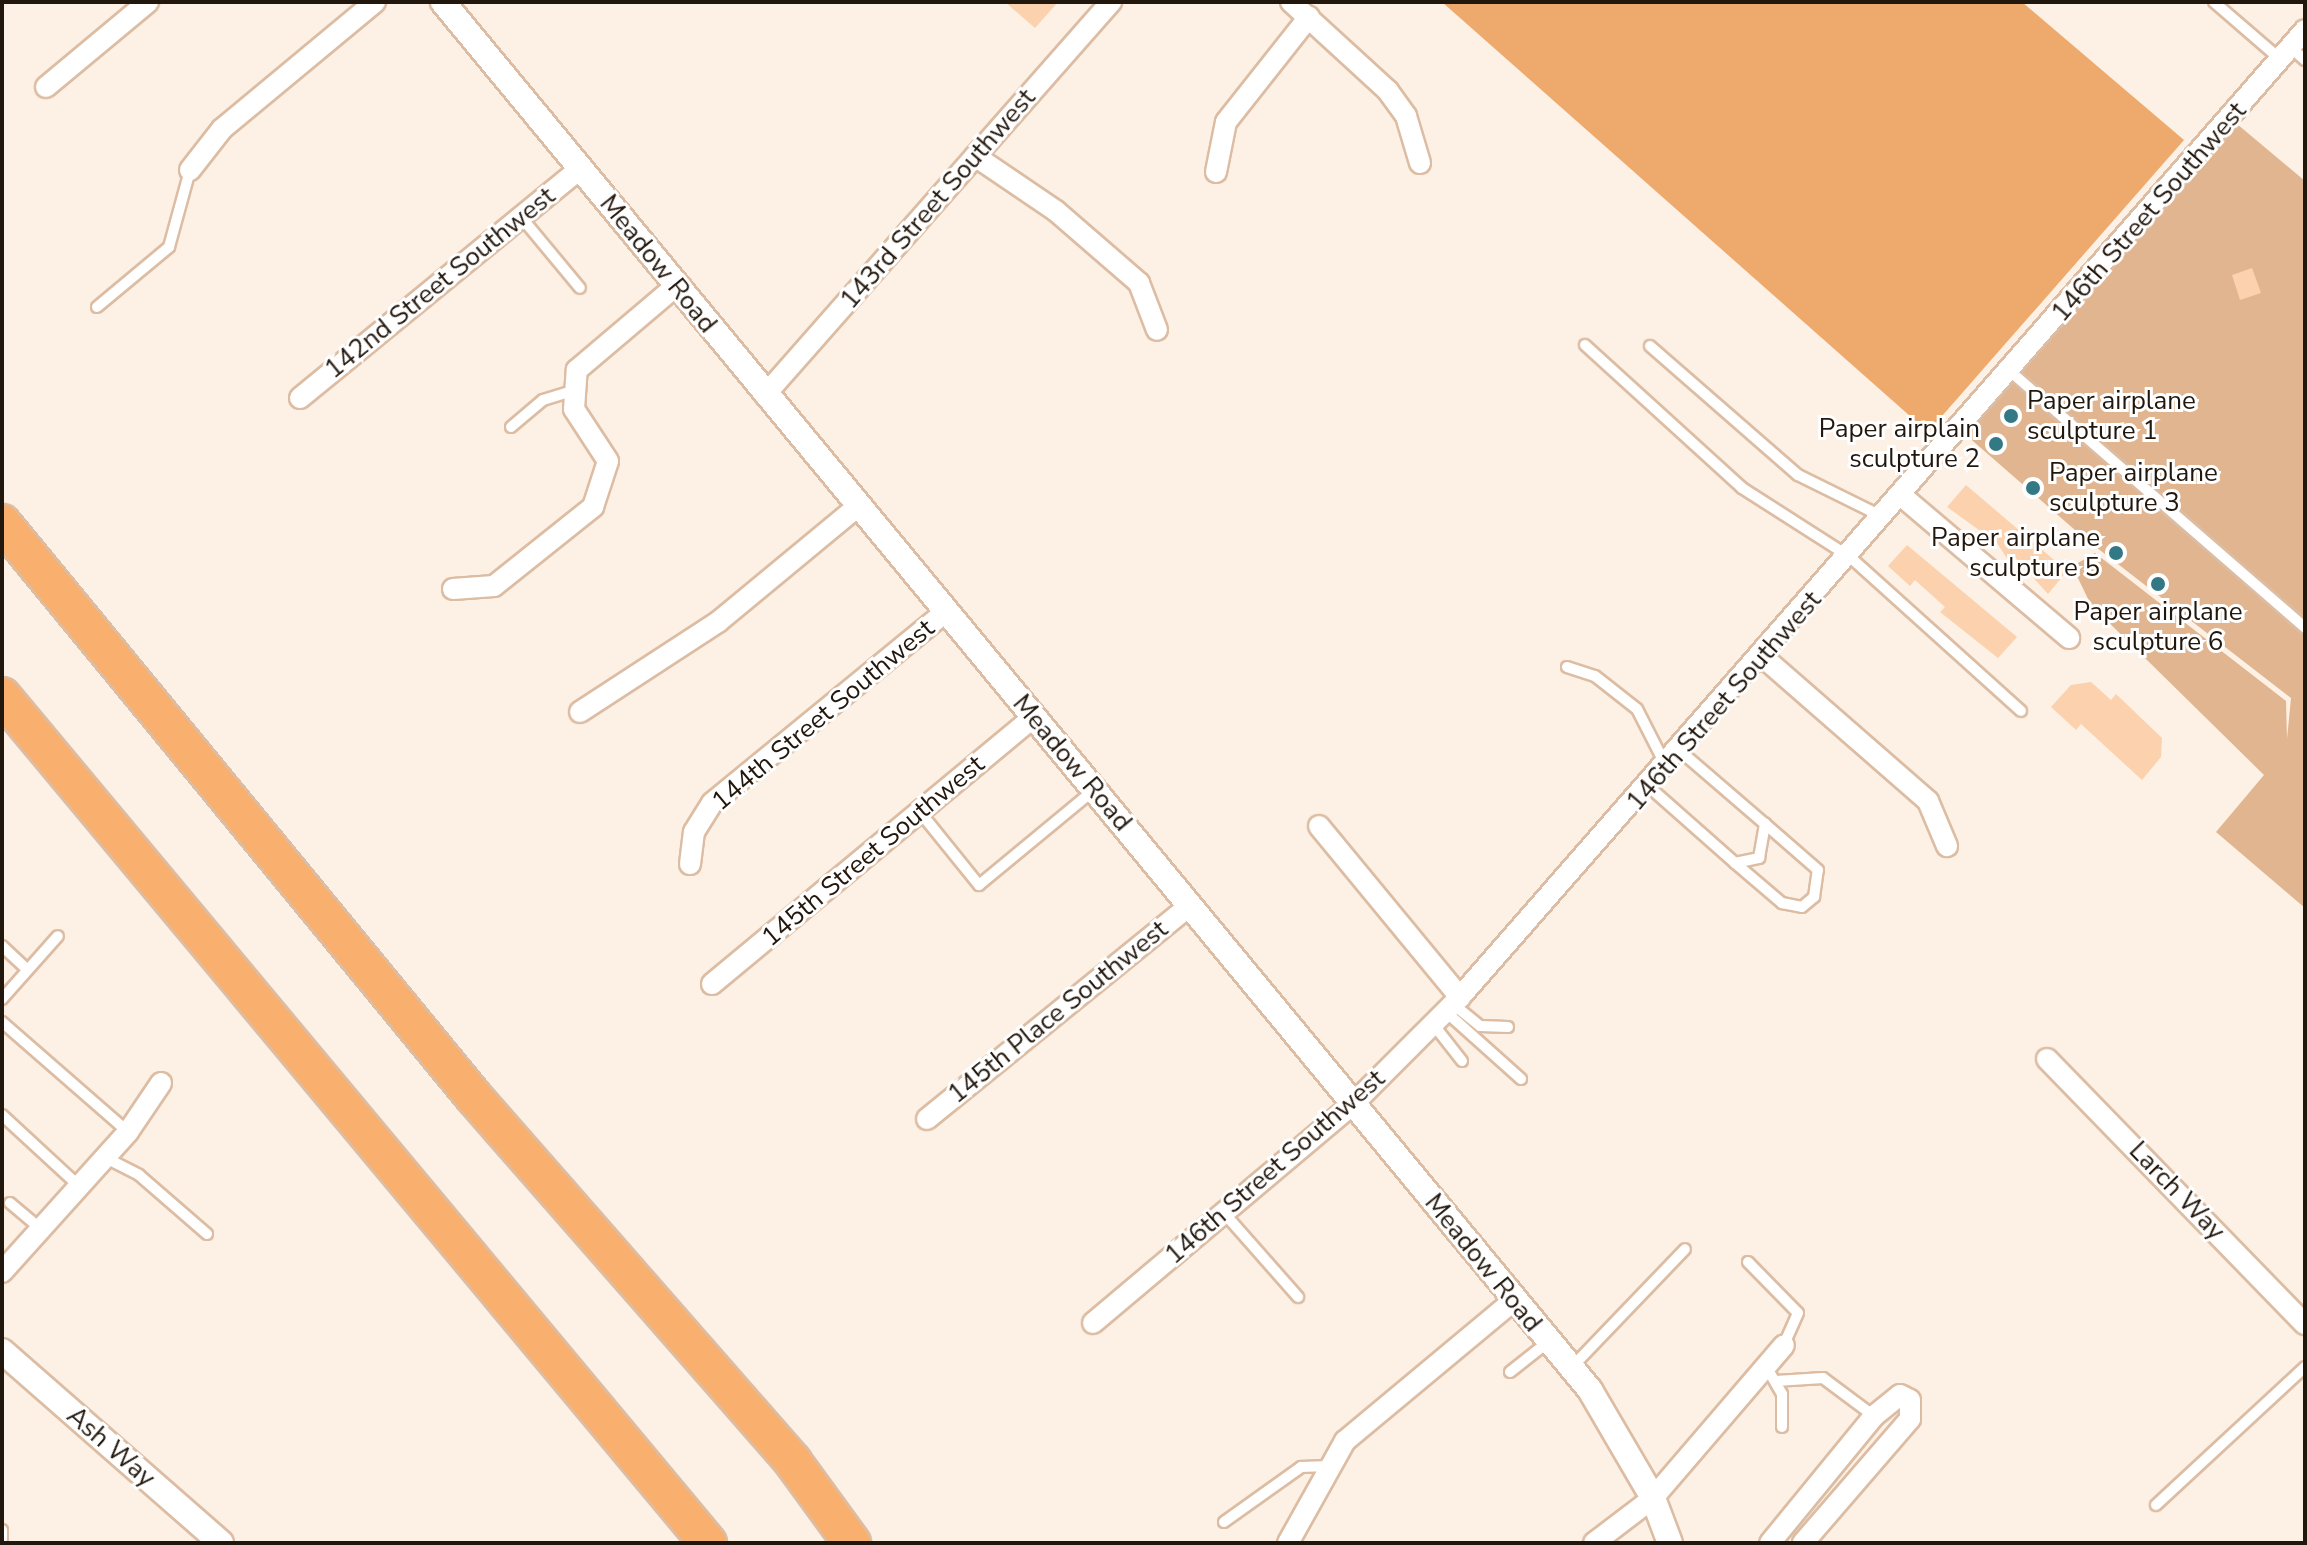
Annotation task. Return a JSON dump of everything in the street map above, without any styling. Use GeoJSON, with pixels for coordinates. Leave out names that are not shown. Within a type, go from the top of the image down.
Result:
{"type":"FeatureCollection","features":[{"type":"Feature","properties":{"kind":"highway"},"geometry":{"type":"LineString","coordinates":[[2,523],[473,1096],[793,1462],[852,1543]]}},
{"type":"Feature","properties":{"kind":"highway"},"geometry":{"type":"LineString","coordinates":[[2,696],[708,1543]]}},
{"type":"Feature","properties":{"kind":"street"},"geometry":{"type":"LineString","coordinates":[[46,87],[148,2]]}},
{"type":"Feature","properties":{"kind":"street"},"geometry":{"type":"LineString","coordinates":[[190,170],[222,129],[375,2]]}},
{"type":"Feature","properties":{"kind":"street","name":"Meadow Road"},"geometry":{"type":"LineString","coordinates":[[443,2],[944,613],[1095,789],[1512,1302],[1571,1368],[1653,1498],[1670,1543]]}},
{"type":"Feature","properties":{"kind":"street","name":"143rd Street Southwest"},"geometry":{"type":"LineString","coordinates":[[765,395],[1111,2]]}},
{"type":"Feature","properties":{"kind":"street"},"geometry":{"type":"LineString","coordinates":[[1291,2],[1388,91],[1406,116],[1420,163]]}},
{"type":"Feature","properties":{"kind":"street"},"geometry":{"type":"LineString","coordinates":[[1216,172],[1226,122],[1309,17]]}},
{"type":"Feature","properties":{"kind":"street","name":"146th Street Southwest"},"geometry":{"type":"LineString","coordinates":[[1093,1323],[1352,1105],[1448,1009],[1763,657],[2292,56],[2305,30]]}},
{"type":"Feature","properties":{"kind":"street"},"geometry":{"type":"LineString","coordinates":[[975,156],[1056,211],[1139,283],[1157,330]]}},
{"type":"Feature","properties":{"kind":"street","name":"142nd Street Southwest"},"geometry":{"type":"LineString","coordinates":[[300,398],[581,168]]}},
{"type":"Feature","properties":{"kind":"street"},"geometry":{"type":"LineString","coordinates":[[453,589],[494,586],[593,507],[608,461],[570,392],[593,354],[676,286]]}},
{"type":"Feature","properties":{"kind":"street"},"geometry":{"type":"LineString","coordinates":[[1903,497],[2069,638]]}},
{"type":"Feature","properties":{"kind":"street"},"geometry":{"type":"LineString","coordinates":[[580,712],[718,622],[857,507]]}},
{"type":"Feature","properties":{"kind":"street","name":"144th Street Southwest"},"geometry":{"type":"LineString","coordinates":[[690,864],[694,832],[712,803],[944,613]]}},
{"type":"Feature","properties":{"kind":"street"},"geometry":{"type":"LineString","coordinates":[[1763,657],[1928,801],[1947,846]]}},
{"type":"Feature","properties":{"kind":"street","name":"145th Street Southwest"},"geometry":{"type":"LineString","coordinates":[[712,984],[1034,717]]}},
{"type":"Feature","properties":{"kind":"street"},"geometry":{"type":"LineString","coordinates":[[1319,826],[1448,1009]]}},
{"type":"Feature","properties":{"kind":"street","name":"145th Place Southwest"},"geometry":{"type":"LineString","coordinates":[[927,1119],[1190,905]]}},
{"type":"Feature","properties":{"kind":"street","name":"Larch Way"},"geometry":{"type":"LineString","coordinates":[[2047,1059],[2305,1324]]}},
{"type":"Feature","properties":{"kind":"street"},"geometry":{"type":"LineString","coordinates":[[2,1272],[128,1132],[161,1083]]}},
{"type":"Feature","properties":{"kind":"street"},"geometry":{"type":"LineString","coordinates":[[1288,1543],[1345,1441],[1512,1302]]}},
{"type":"Feature","properties":{"kind":"street"},"geometry":{"type":"LineString","coordinates":[[1594,1543],[1653,1498],[1772,1375],[1784,1345]]}},
{"type":"Feature","properties":{"kind":"street","name":"Ash Way"},"geometry":{"type":"LineString","coordinates":[[2,1351],[221,1543]]}},
{"type":"Feature","properties":{"kind":"street"},"geometry":{"type":"LineString","coordinates":[[1770,1543],[1874,1416],[1900,1395],[1910,1400],[1910,1419],[1803,1543]]}},
{"type":"Feature","properties":{"kind":"lane"},"geometry":{"type":"LineString","coordinates":[[2214,2],[2292,56]]}},
{"type":"Feature","properties":{"kind":"lane"},"geometry":{"type":"LineString","coordinates":[[97,307],[169,247],[190,170]]}},
{"type":"Feature","properties":{"kind":"lane"},"geometry":{"type":"LineString","coordinates":[[521,217],[580,288]]}},
{"type":"Feature","properties":{"kind":"lane"},"geometry":{"type":"LineString","coordinates":[[1585,345],[1742,488],[1850,557],[2021,711]]}},
{"type":"Feature","properties":{"kind":"lane"},"geometry":{"type":"LineString","coordinates":[[1650,346],[1798,475],[1885,517]]}},
{"type":"Feature","properties":{"kind":"lane"},"geometry":{"type":"LineString","coordinates":[[2011,372],[2305,628]]}},
{"type":"Feature","properties":{"kind":"lane"},"geometry":{"type":"LineString","coordinates":[[511,427],[543,400],[570,392]]}},
{"type":"Feature","properties":{"kind":"lane"},"geometry":{"type":"LineString","coordinates":[[1567,667],[1595,676],[1637,709],[1673,758],[1765,824],[1818,870],[1814,897],[1802,907],[1782,903],[1648,786]]}},
{"type":"Feature","properties":{"kind":"lane"},"geometry":{"type":"LineString","coordinates":[[920,812],[979,885],[1095,789]]}},
{"type":"Feature","properties":{"kind":"lane"},"geometry":{"type":"LineString","coordinates":[[1735,863],[1759,858],[1765,824]]}},
{"type":"Feature","properties":{"kind":"lane"},"geometry":{"type":"LineString","coordinates":[[2,999],[58,936]]}},
{"type":"Feature","properties":{"kind":"lane"},"geometry":{"type":"LineString","coordinates":[[2,946],[28,970]]}},
{"type":"Feature","properties":{"kind":"lane"},"geometry":{"type":"LineString","coordinates":[[1448,1009],[1480,1026],[1508,1027]]}},
{"type":"Feature","properties":{"kind":"lane"},"geometry":{"type":"LineString","coordinates":[[1448,1009],[1462,1061]]}},
{"type":"Feature","properties":{"kind":"lane"},"geometry":{"type":"LineString","coordinates":[[1448,1009],[1521,1079]]}},
{"type":"Feature","properties":{"kind":"lane"},"geometry":{"type":"LineString","coordinates":[[2,1022],[128,1132]]}},
{"type":"Feature","properties":{"kind":"lane"},"geometry":{"type":"LineString","coordinates":[[2,1115],[80,1187]]}},
{"type":"Feature","properties":{"kind":"lane"},"geometry":{"type":"LineString","coordinates":[[106,1158],[139,1175],[207,1234]]}},
{"type":"Feature","properties":{"kind":"lane"},"geometry":{"type":"LineString","coordinates":[[10,1203],[41,1229]]}},
{"type":"Feature","properties":{"kind":"lane"},"geometry":{"type":"LineString","coordinates":[[1224,1213],[1298,1297]]}},
{"type":"Feature","properties":{"kind":"lane"},"geometry":{"type":"LineString","coordinates":[[1571,1368],[1685,1249]]}},
{"type":"Feature","properties":{"kind":"lane"},"geometry":{"type":"LineString","coordinates":[[1748,1262],[1798,1313],[1784,1345]]}},
{"type":"Feature","properties":{"kind":"lane"},"geometry":{"type":"LineString","coordinates":[[1510,1372],[1548,1342]]}},
{"type":"Feature","properties":{"kind":"lane"},"geometry":{"type":"LineString","coordinates":[[2156,1505],[2305,1367]]}},
{"type":"Feature","properties":{"kind":"lane"},"geometry":{"type":"LineString","coordinates":[[1782,1427],[1772,1375],[1823,1378],[1874,1416]]}},
{"type":"Feature","properties":{"kind":"lane"},"geometry":{"type":"LineString","coordinates":[[1224,1522],[1301,1467],[1329,1466]]}},
{"type":"Feature","properties":{"kind":"lane"},"geometry":{"type":"LineString","coordinates":[[2,1530],[2,1539]]}},
{"type":"Feature","properties":{"kind":"shaded area"},"geometry":{"type":"Polygon","coordinates":[[[1442,2],[2022,2],[2184,140],[1928,432],[1442,2]]]}},
{"type":"Feature","properties":{"kind":"shaded area"},"geometry":{"type":"Polygon","coordinates":[[[2237,124],[2305,181],[2305,908],[2216,832],[2264,775],[2091,605],[2075,572],[2078,563],[2095,553],[2286,701],[2287,739],[2291,698],[2083,537],[1966,435],[2237,124]]]}},
{"type":"Feature","properties":{"kind":"building"},"geometry":{"type":"Polygon","coordinates":[[[1005,2],[1058,2],[1035,28],[1005,2]]]}},
{"type":"Feature","properties":{"kind":"building"},"geometry":{"type":"Polygon","coordinates":[[[2252,268],[2261,293],[2240,300],[2232,275],[2252,268]]]}},
{"type":"Feature","properties":{"kind":"building"},"geometry":{"type":"Polygon","coordinates":[[[1966,485],[2067,571],[2048,594],[2013,555],[2008,560],[1997,543],[1947,507],[1966,485]]]}},
{"type":"Feature","properties":{"kind":"building"},"geometry":{"type":"Polygon","coordinates":[[[1907,545],[2017,637],[1998,658],[1940,612],[1945,607],[1915,580],[1910,586],[1888,566],[1907,545]]]}},
{"type":"Feature","properties":{"kind":"building"},"geometry":{"type":"Polygon","coordinates":[[[2091,682],[2111,700],[2116,694],[2162,738],[2161,757],[2142,780],[2081,724],[2076,730],[2051,707],[2071,685],[2091,682]]]}},
{"type":"Feature","properties":{"kind":"place","name":"Paper airplane sculpture 1"},"geometry":{"type":"Point","coordinates":[2011,416]}},
{"type":"Feature","properties":{"kind":"place","name":"Paper airplain sculpture 2"},"geometry":{"type":"Point","coordinates":[1996,444]}},
{"type":"Feature","properties":{"kind":"place","name":"Paper airplane sculpture 3"},"geometry":{"type":"Point","coordinates":[2033,488]}},
{"type":"Feature","properties":{"kind":"place","name":"Paper airplane sculpture 5"},"geometry":{"type":"Point","coordinates":[2116,553]}},
{"type":"Feature","properties":{"kind":"place","name":"Paper airplane sculpture 6"},"geometry":{"type":"Point","coordinates":[2158,584]}}]}
